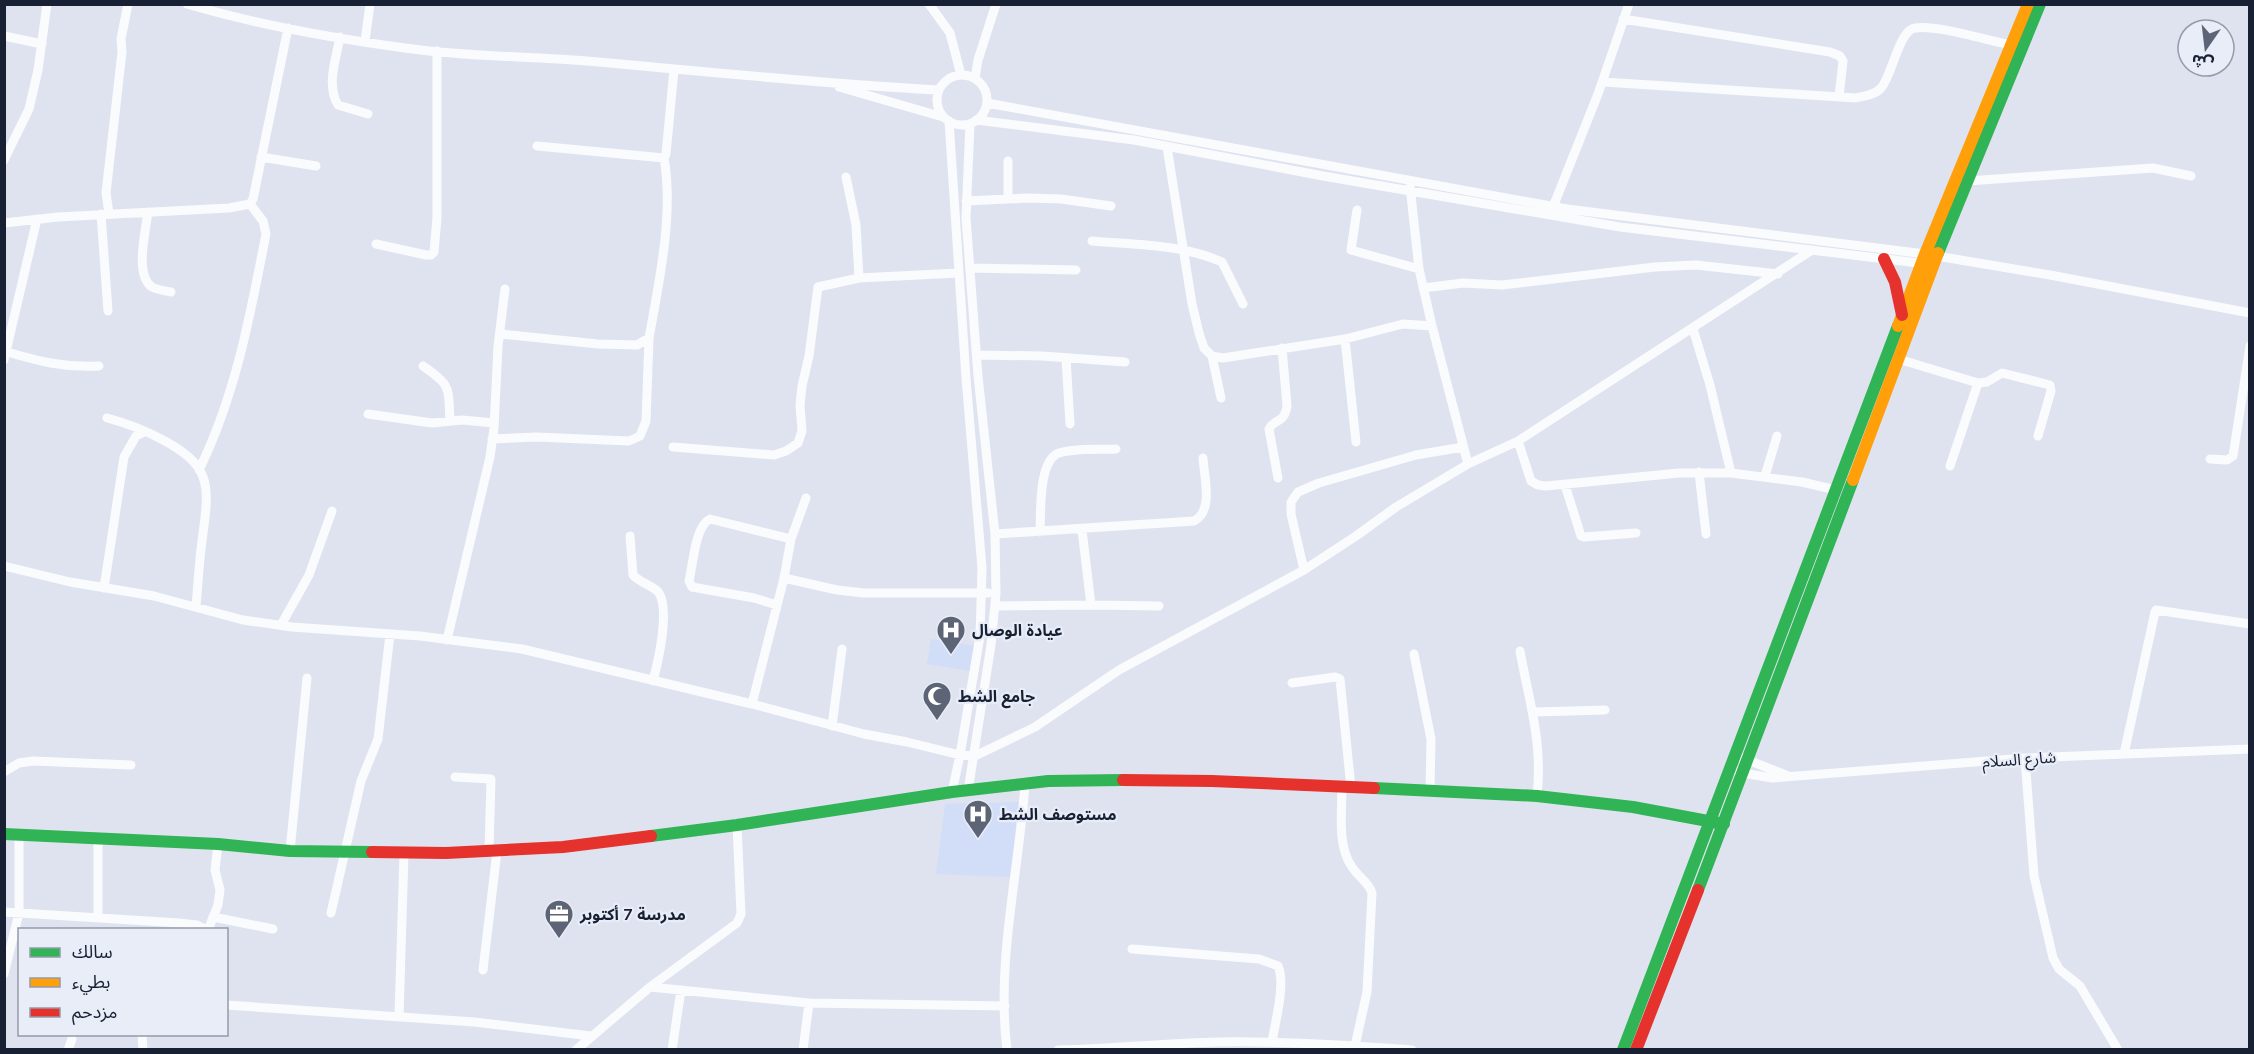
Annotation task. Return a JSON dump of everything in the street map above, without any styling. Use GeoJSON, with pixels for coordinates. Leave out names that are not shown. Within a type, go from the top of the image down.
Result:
{"type":"FeatureCollection","features":[{"type":"Feature","properties":{"kind":"main road"},"geometry":{"type":"LineString","coordinates":[[1636,1050],[1748,760],[2028,4]]}},
{"type":"Feature","properties":{"kind":"main road"},"geometry":{"type":"LineString","coordinates":[[1623,1050],[1902,315],[1932,260],[1968,181],[2040,4]]}},
{"type":"Feature","properties":{"kind":"main road"},"geometry":{"type":"LineString","coordinates":[[1884,259],[1895,282],[1902,315]]}},
{"type":"Feature","properties":{"kind":"main road"},"geometry":{"type":"LineString","coordinates":[[4,834],[218,844],[290,851],[404,854],[493,851],[563,847],[737,825],[952,792],[1047,781],[1212,781],[1537,796],[1633,807],[1724,824]]}},
{"type":"Feature","properties":{"kind":"street"},"geometry":{"type":"LineString","coordinates":[[4,160],[29,109],[42,44],[47,4]]}},
{"type":"Feature","properties":{"kind":"street"},"geometry":{"type":"LineString","coordinates":[[108,311],[106,193],[122,52],[121,39],[128,4]]}},
{"type":"Feature","properties":{"kind":"street"},"geometry":{"type":"LineString","coordinates":[[187,4],[288,28],[406,48],[585,61],[828,84],[938,90]]}},
{"type":"Feature","properties":{"kind":"street"},"geometry":{"type":"LineString","coordinates":[[365,41],[370,4]]}},
{"type":"Feature","properties":{"kind":"street"},"geometry":{"type":"LineString","coordinates":[[928,4],[950,33],[961,75]]}},
{"type":"Feature","properties":{"kind":"street"},"geometry":{"type":"LineString","coordinates":[[975,78],[978,60],[996,4]]}},
{"type":"Feature","properties":{"kind":"street"},"geometry":{"type":"LineString","coordinates":[[1553,207],[1603,82],[1629,4]]}},
{"type":"Feature","properties":{"kind":"street"},"geometry":{"type":"LineString","coordinates":[[1623,19],[1830,52],[1840,56],[1843,61],[1839,97]]}},
{"type":"Feature","properties":{"kind":"street"},"geometry":{"type":"LineString","coordinates":[[4,223],[105,214],[229,208],[250,204],[253,199],[288,28]]}},
{"type":"Feature","properties":{"kind":"street"},"geometry":{"type":"LineString","coordinates":[[1603,82],[1839,97],[1865,96],[1883,86],[1906,33],[1915,28],[1930,28],[2011,45]]}},
{"type":"Feature","properties":{"kind":"street"},"geometry":{"type":"LineString","coordinates":[[4,36],[42,44]]}},
{"type":"Feature","properties":{"kind":"street"},"geometry":{"type":"LineString","coordinates":[[340,37],[332,83],[333,95],[338,105],[368,114]]}},
{"type":"Feature","properties":{"kind":"street"},"geometry":{"type":"LineString","coordinates":[[376,244],[426,255],[434,252],[437,218],[437,51]]}},
{"type":"Feature","properties":{"kind":"street"},"geometry":{"type":"LineString","coordinates":[[492,439],[536,437],[629,441],[640,436],[646,421],[649,338],[662,267],[668,181],[664,158],[674,70]]}},
{"type":"Feature","properties":{"kind":"street"},"geometry":{"type":"LineString","coordinates":[[828,84],[946,119],[963,125],[982,116],[987,103],[984,88],[975,78],[961,75],[947,79],[938,90],[937,104],[946,119],[981,546],[982,593],[980,636],[952,792]]}},
{"type":"Feature","properties":{"kind":"street"},"geometry":{"type":"LineString","coordinates":[[987,103],[1620,226],[1884,259],[1932,260]]}},
{"type":"Feature","properties":{"kind":"street"},"geometry":{"type":"LineString","coordinates":[[973,122],[1125,139],[1410,186],[2050,275],[2250,313]]}},
{"type":"Feature","properties":{"kind":"street"},"geometry":{"type":"LineString","coordinates":[[968,791],[996,606],[995,534],[977,355],[966,201],[973,122]]}},
{"type":"Feature","properties":{"kind":"street"},"geometry":{"type":"LineString","coordinates":[[4,138],[14,141]]}},
{"type":"Feature","properties":{"kind":"street"},"geometry":{"type":"LineString","coordinates":[[537,146],[664,158]]}},
{"type":"Feature","properties":{"kind":"street"},"geometry":{"type":"LineString","coordinates":[[1167,147],[1192,304],[1204,348],[1212,356],[1221,398]]}},
{"type":"Feature","properties":{"kind":"street"},"geometry":{"type":"LineString","coordinates":[[261,157],[316,166]]}},
{"type":"Feature","properties":{"kind":"street"},"geometry":{"type":"LineString","coordinates":[[1008,161],[1008,199]]}},
{"type":"Feature","properties":{"kind":"street"},"geometry":{"type":"LineString","coordinates":[[1968,181],[2152,168],[2191,176]]}},
{"type":"Feature","properties":{"kind":"street"},"geometry":{"type":"LineString","coordinates":[[846,177],[856,225],[859,278]]}},
{"type":"Feature","properties":{"kind":"street"},"geometry":{"type":"LineString","coordinates":[[1410,186],[1413,228],[1423,288],[1468,464]]}},
{"type":"Feature","properties":{"kind":"street"},"geometry":{"type":"LineString","coordinates":[[966,201],[1061,199],[1111,206]]}},
{"type":"Feature","properties":{"kind":"street"},"geometry":{"type":"LineString","coordinates":[[199,470],[228,399],[244,347],[266,234],[263,221],[250,204]]}},
{"type":"Feature","properties":{"kind":"street"},"geometry":{"type":"LineString","coordinates":[[1357,210],[1351,250],[1419,268]]}},
{"type":"Feature","properties":{"kind":"street"},"geometry":{"type":"LineString","coordinates":[[148,212],[142,265],[145,278],[152,287],[171,292]]}},
{"type":"Feature","properties":{"kind":"street"},"geometry":{"type":"LineString","coordinates":[[37,219],[14,325],[5,354],[75,368],[99,366]]}},
{"type":"Feature","properties":{"kind":"street"},"geometry":{"type":"LineString","coordinates":[[1092,241],[1184,248],[1222,262],[1244,304]]}},
{"type":"Feature","properties":{"kind":"street"},"geometry":{"type":"LineString","coordinates":[[4,566],[104,588],[154,596],[243,620],[447,640],[522,650],[752,704],[832,726],[960,755],[975,756],[1035,727],[1119,670],[1182,638],[1304,570],[1396,507],[1468,464],[1518,441],[1812,250]]}},
{"type":"Feature","properties":{"kind":"street"},"geometry":{"type":"LineString","coordinates":[[1423,288],[1462,283],[1502,285],[1655,267],[1696,265],[1778,274]]}},
{"type":"Feature","properties":{"kind":"street"},"geometry":{"type":"LineString","coordinates":[[970,268],[1076,270]]}},
{"type":"Feature","properties":{"kind":"street"},"geometry":{"type":"LineString","coordinates":[[673,447],[774,455],[786,451],[798,442],[802,431],[800,405],[802,386],[809,356],[815,295],[818,287],[859,278],[958,273]]}},
{"type":"Feature","properties":{"kind":"street"},"geometry":{"type":"LineString","coordinates":[[447,640],[492,439],[505,290]]}},
{"type":"Feature","properties":{"kind":"street"},"geometry":{"type":"LineString","coordinates":[[1212,356],[1222,358],[1345,339],[1403,324],[1432,326]]}},
{"type":"Feature","properties":{"kind":"street"},"geometry":{"type":"LineString","coordinates":[[1693,328],[1710,385],[1731,473]]}},
{"type":"Feature","properties":{"kind":"street"},"geometry":{"type":"LineString","coordinates":[[500,334],[598,344],[637,345],[649,338]]}},
{"type":"Feature","properties":{"kind":"street"},"geometry":{"type":"LineString","coordinates":[[1345,339],[1356,442]]}},
{"type":"Feature","properties":{"kind":"street"},"geometry":{"type":"LineString","coordinates":[[2210,459],[2227,460],[2233,456],[2250,346]]}},
{"type":"Feature","properties":{"kind":"street"},"geometry":{"type":"LineString","coordinates":[[1278,478],[1269,429],[1272,424],[1286,415],[1282,348]]}},
{"type":"Feature","properties":{"kind":"street"},"geometry":{"type":"LineString","coordinates":[[977,355],[1014,354],[1125,362]]}},
{"type":"Feature","properties":{"kind":"street"},"geometry":{"type":"LineString","coordinates":[[1066,358],[1070,424]]}},
{"type":"Feature","properties":{"kind":"street"},"geometry":{"type":"LineString","coordinates":[[1898,358],[1978,383],[1987,382],[2002,373],[2050,385],[2051,391],[2038,436]]}},
{"type":"Feature","properties":{"kind":"street"},"geometry":{"type":"LineString","coordinates":[[423,366],[443,380],[448,387],[450,421]]}},
{"type":"Feature","properties":{"kind":"street"},"geometry":{"type":"LineString","coordinates":[[1950,466],[1978,383]]}},
{"type":"Feature","properties":{"kind":"street"},"geometry":{"type":"LineString","coordinates":[[368,414],[432,423],[450,421],[494,423]]}},
{"type":"Feature","properties":{"kind":"street"},"geometry":{"type":"LineString","coordinates":[[107,418],[131,424],[177,447],[204,477],[206,509],[196,606]]}},
{"type":"Feature","properties":{"kind":"street"},"geometry":{"type":"LineString","coordinates":[[104,588],[124,457],[136,436],[144,432]]}},
{"type":"Feature","properties":{"kind":"street"},"geometry":{"type":"LineString","coordinates":[[1765,476],[1777,436]]}},
{"type":"Feature","properties":{"kind":"street"},"geometry":{"type":"LineString","coordinates":[[1518,441],[1531,481],[1538,485],[1565,485],[1699,472],[1765,476],[1836,490]]}},
{"type":"Feature","properties":{"kind":"street"},"geometry":{"type":"LineString","coordinates":[[1304,570],[1291,514],[1291,502],[1298,492],[1318,483],[1416,455],[1463,447]]}},
{"type":"Feature","properties":{"kind":"street"},"geometry":{"type":"LineString","coordinates":[[1040,532],[1044,475],[1051,459],[1057,454],[1077,450],[1116,449]]}},
{"type":"Feature","properties":{"kind":"street"},"geometry":{"type":"LineString","coordinates":[[995,534],[1194,521],[1201,518],[1205,509],[1203,458]]}},
{"type":"Feature","properties":{"kind":"street"},"geometry":{"type":"LineString","coordinates":[[1699,472],[1706,534]]}},
{"type":"Feature","properties":{"kind":"street"},"geometry":{"type":"LineString","coordinates":[[1565,485],[1581,536],[1636,532]]}},
{"type":"Feature","properties":{"kind":"street"},"geometry":{"type":"LineString","coordinates":[[752,704],[784,578],[791,539],[806,498]]}},
{"type":"Feature","properties":{"kind":"street"},"geometry":{"type":"LineString","coordinates":[[281,625],[309,575],[332,511]]}},
{"type":"Feature","properties":{"kind":"street"},"geometry":{"type":"LineString","coordinates":[[777,604],[692,587],[689,581],[699,530],[703,522],[710,519],[791,539]]}},
{"type":"Feature","properties":{"kind":"street"},"geometry":{"type":"LineString","coordinates":[[1082,530],[1091,605]]}},
{"type":"Feature","properties":{"kind":"street"},"geometry":{"type":"LineString","coordinates":[[630,536],[633,575],[643,584],[658,591],[660,596],[663,621],[662,640],[653,681]]}},
{"type":"Feature","properties":{"kind":"street"},"geometry":{"type":"LineString","coordinates":[[784,578],[837,590],[864,593],[996,593]]}},
{"type":"Feature","properties":{"kind":"street"},"geometry":{"type":"LineString","coordinates":[[996,606],[1160,606]]}},
{"type":"Feature","properties":{"kind":"street"},"geometry":{"type":"LineString","coordinates":[[2124,754],[2155,612],[2157,610],[2250,624]]}},
{"type":"Feature","properties":{"kind":"street"},"geometry":{"type":"LineString","coordinates":[[331,913],[361,781],[378,740],[390,634]]}},
{"type":"Feature","properties":{"kind":"street"},"geometry":{"type":"LineString","coordinates":[[832,726],[842,650]]}},
{"type":"Feature","properties":{"kind":"street"},"geometry":{"type":"LineString","coordinates":[[1520,651],[1534,712],[1539,750],[1537,796]]}},
{"type":"Feature","properties":{"kind":"street"},"geometry":{"type":"LineString","coordinates":[[1414,654],[1431,739],[1430,791]]}},
{"type":"Feature","properties":{"kind":"street"},"geometry":{"type":"LineString","coordinates":[[1292,683],[1335,677],[1340,679],[1346,788],[1342,832],[1350,866],[1371,888],[1372,893],[1367,992],[1355,1046]]}},
{"type":"Feature","properties":{"kind":"street"},"geometry":{"type":"LineString","coordinates":[[290,851],[307,678]]}},
{"type":"Feature","properties":{"kind":"street"},"geometry":{"type":"LineString","coordinates":[[970,699],[983,701]]}},
{"type":"Feature","properties":{"kind":"street"},"geometry":{"type":"LineString","coordinates":[[1534,712],[1605,710]]}},
{"type":"Feature","properties":{"kind":"street","name":"شارع السلام"},"geometry":{"type":"LineString","coordinates":[[1730,769],[1764,778],[2025,758],[2250,750]]}},
{"type":"Feature","properties":{"kind":"street"},"geometry":{"type":"LineString","coordinates":[[1735,755],[1788,776]]}},
{"type":"Feature","properties":{"kind":"street"},"geometry":{"type":"LineString","coordinates":[[2025,758],[2034,876],[2053,958],[2059,969],[2080,986],[2118,1050]]}},
{"type":"Feature","properties":{"kind":"street"},"geometry":{"type":"LineString","coordinates":[[4,772],[19,763],[33,761],[131,765]]}},
{"type":"Feature","properties":{"kind":"street"},"geometry":{"type":"LineString","coordinates":[[455,777],[491,779],[493,851],[483,970]]}},
{"type":"Feature","properties":{"kind":"street"},"geometry":{"type":"LineString","coordinates":[[1007,1050],[1004,1029],[1006,952],[1025,784]]}},
{"type":"Feature","properties":{"kind":"street"},"geometry":{"type":"LineString","coordinates":[[576,1050],[650,987],[737,923],[741,914],[737,825]]}},
{"type":"Feature","properties":{"kind":"street"},"geometry":{"type":"LineString","coordinates":[[4,974],[19,913],[19,834]]}},
{"type":"Feature","properties":{"kind":"street"},"geometry":{"type":"LineString","coordinates":[[98,839],[98,918]]}},
{"type":"Feature","properties":{"kind":"street"},"geometry":{"type":"LineString","coordinates":[[208,928],[220,890],[215,870],[218,844]]}},
{"type":"Feature","properties":{"kind":"street"},"geometry":{"type":"LineString","coordinates":[[399,1016],[404,854]]}},
{"type":"Feature","properties":{"kind":"street"},"geometry":{"type":"LineString","coordinates":[[4,912],[179,923],[199,928]]}},
{"type":"Feature","properties":{"kind":"street"},"geometry":{"type":"LineString","coordinates":[[213,917],[273,929]]}},
{"type":"Feature","properties":{"kind":"street"},"geometry":{"type":"LineString","coordinates":[[1132,949],[1259,959],[1278,966],[1281,971],[1280,984],[1272,1042]]}},
{"type":"Feature","properties":{"kind":"street"},"geometry":{"type":"LineString","coordinates":[[650,987],[809,1003],[1005,1006]]}},
{"type":"Feature","properties":{"kind":"street"},"geometry":{"type":"LineString","coordinates":[[672,1050],[681,990]]}},
{"type":"Feature","properties":{"kind":"street"},"geometry":{"type":"LineString","coordinates":[[803,1050],[809,1003]]}},
{"type":"Feature","properties":{"kind":"street"},"geometry":{"type":"LineString","coordinates":[[228,1005],[474,1022],[591,1036]]}},
{"type":"Feature","properties":{"kind":"street"},"geometry":{"type":"LineString","coordinates":[[68,1050],[72,1039]]}},
{"type":"Feature","properties":{"kind":"street"},"geometry":{"type":"LineString","coordinates":[[1058,1050],[1216,1042],[1272,1042],[1412,1050]]}},
{"type":"Feature","properties":{"kind":"shaded area","name":"عيادة الوصال"},"geometry":{"type":"Polygon","coordinates":[[[931,639],[975,646],[971,671],[927,664],[931,639]]]}},
{"type":"Feature","properties":{"kind":"shaded area","name":"مستوصف الشط"},"geometry":{"type":"Polygon","coordinates":[[[1019,802],[1010,877],[936,874],[945,804],[1019,802]]]}},
{"type":"Feature","properties":{"kind":"traffic: fast"},"geometry":{"type":"LineString","coordinates":[[1938,253],[2040,4]]}},
{"type":"Feature","properties":{"kind":"traffic: fast"},"geometry":{"type":"LineString","coordinates":[[1623,1050],[1898,326]]}},
{"type":"Feature","properties":{"kind":"traffic: fast"},"geometry":{"type":"LineString","coordinates":[[1698,890],[1853,480]]}},
{"type":"Feature","properties":{"kind":"traffic: fast"},"geometry":{"type":"LineString","coordinates":[[651,836],[952,792],[1048,781],[1123,780]]}},
{"type":"Feature","properties":{"kind":"traffic: fast"},"geometry":{"type":"LineString","coordinates":[[1374,788],[1537,796],[1633,807],[1724,824]]}},
{"type":"Feature","properties":{"kind":"traffic: fast"},"geometry":{"type":"LineString","coordinates":[[4,834],[218,844],[290,851],[372,852]]}},
{"type":"Feature","properties":{"kind":"traffic: slow"},"geometry":{"type":"LineString","coordinates":[[1898,326],[1925,254],[2028,4]]}},
{"type":"Feature","properties":{"kind":"traffic: slow"},"geometry":{"type":"LineString","coordinates":[[1853,480],[1938,253]]}},
{"type":"Feature","properties":{"kind":"traffic: jam"},"geometry":{"type":"LineString","coordinates":[[1884,259],[1895,282],[1902,315]]}},
{"type":"Feature","properties":{"kind":"traffic: jam"},"geometry":{"type":"LineString","coordinates":[[1123,780],[1212,781],[1374,788]]}},
{"type":"Feature","properties":{"kind":"traffic: jam"},"geometry":{"type":"LineString","coordinates":[[372,852],[446,853],[563,847],[651,836]]}},
{"type":"Feature","properties":{"kind":"traffic: jam"},"geometry":{"type":"LineString","coordinates":[[1636,1050],[1698,890]]}},
{"type":"Feature","properties":{"kind":"place","name":"عيادة الوصال"},"geometry":{"type":"Point","coordinates":[951,656]}},
{"type":"Feature","properties":{"kind":"place","name":"جامع الشط"},"geometry":{"type":"Point","coordinates":[937,722]}},
{"type":"Feature","properties":{"kind":"place","name":"مستوصف الشط"},"geometry":{"type":"Point","coordinates":[978,840]}},
{"type":"Feature","properties":{"kind":"place","name":"مدرسة 7 أكتوبر"},"geometry":{"type":"Point","coordinates":[559,940]}}]}
